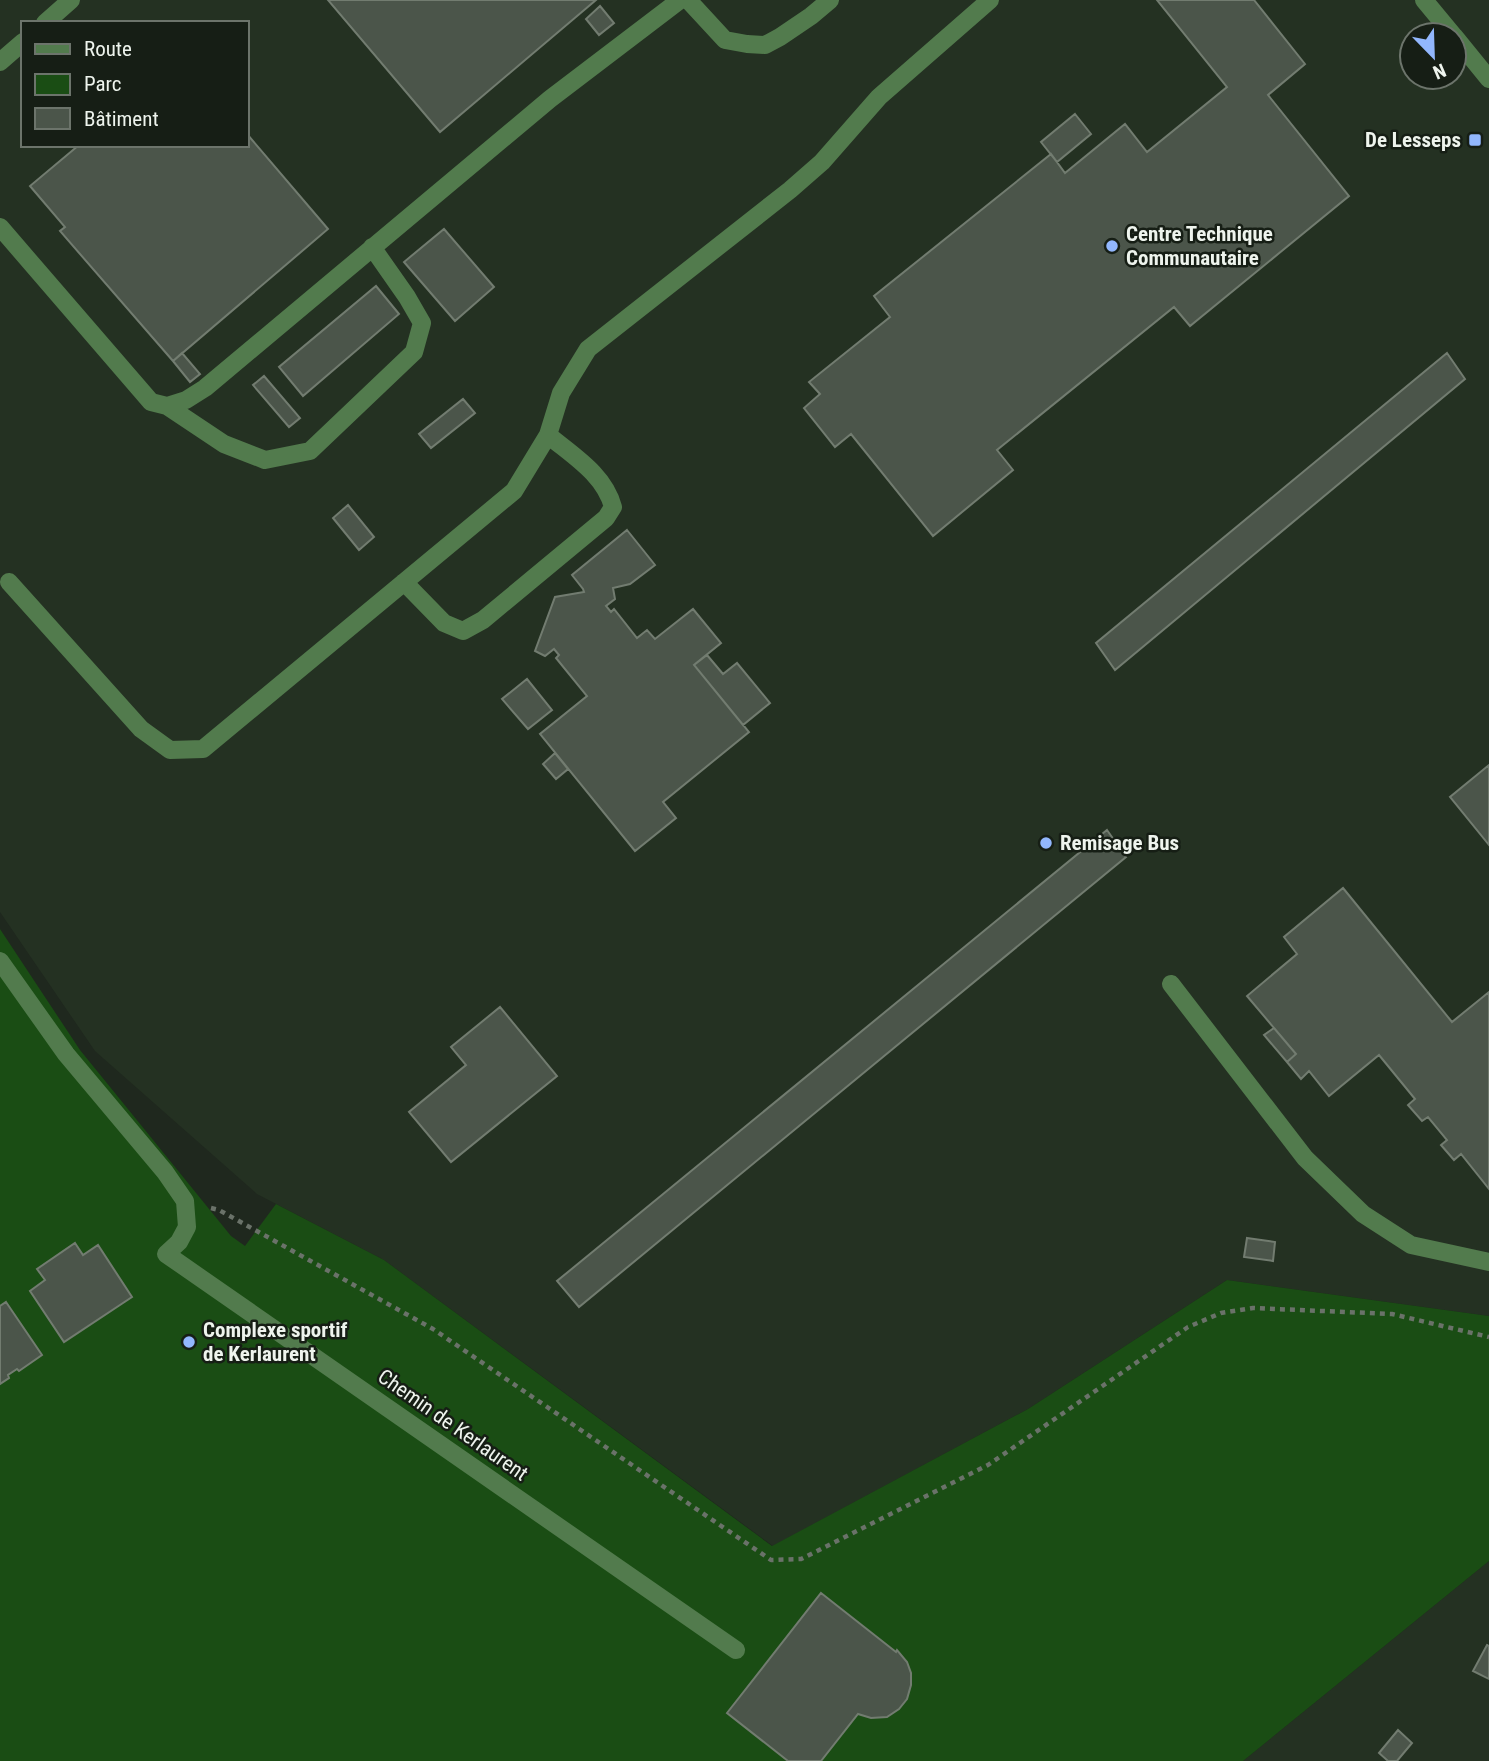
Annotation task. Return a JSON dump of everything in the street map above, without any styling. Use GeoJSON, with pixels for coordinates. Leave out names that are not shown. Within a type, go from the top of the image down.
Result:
{"type":"FeatureCollection","features":[{"type":"Feature","properties":{"kind":"street"},"geometry":{"type":"LineString","coordinates":[[47,21],[71,0]]}},
{"type":"Feature","properties":{"kind":"street"},"geometry":{"type":"LineString","coordinates":[[167,407],[186,400],[205,388],[551,99],[680,0]]}},
{"type":"Feature","properties":{"kind":"street"},"geometry":{"type":"LineString","coordinates":[[688,0],[725,40],[765,45],[801,23],[830,0]]}},
{"type":"Feature","properties":{"kind":"street"},"geometry":{"type":"LineString","coordinates":[[9,582],[141,729],[170,750],[203,750],[514,491],[548,435],[561,393],[588,349],[790,190],[822,162],[879,97],[990,0]]}},
{"type":"Feature","properties":{"kind":"street"},"geometry":{"type":"LineString","coordinates":[[1424,0],[1442,21]]}},
{"type":"Feature","properties":{"kind":"street"},"geometry":{"type":"LineString","coordinates":[[0,62],[21,44]]}},
{"type":"Feature","properties":{"kind":"street"},"geometry":{"type":"LineString","coordinates":[[1468,53],[1489,79]]}},
{"type":"Feature","properties":{"kind":"street"},"geometry":{"type":"LineString","coordinates":[[0,227],[151,402],[167,407],[224,444],[265,460],[310,451],[414,352],[422,323],[372,247]]}},
{"type":"Feature","properties":{"kind":"street"},"geometry":{"type":"LineString","coordinates":[[404,582],[444,623],[464,631],[483,620],[606,517],[613,507],[610,495],[598,477],[548,435]]}},
{"type":"Feature","properties":{"kind":"street"},"geometry":{"type":"LineString","coordinates":[[0,961],[66,1054],[166,1172],[185,1201]]}},
{"type":"Feature","properties":{"kind":"street"},"geometry":{"type":"LineString","coordinates":[[1171,984],[1305,1158],[1363,1214],[1411,1245],[1489,1262]]}},
{"type":"Feature","properties":{"kind":"street","name":"Chemin de Kerlaurent"},"geometry":{"type":"LineString","coordinates":[[185,1201],[187,1227],[179,1242],[166,1254],[736,1650]]}},
{"type":"Feature","properties":{"kind":"path"},"geometry":{"type":"LineString","coordinates":[[185,1201],[219,1210],[433,1329],[771,1560],[800,1559],[988,1465],[1188,1327],[1221,1313],[1253,1308],[1392,1314],[1489,1337]]}},
{"type":"Feature","properties":{"kind":"shaded area"},"geometry":{"type":"Polygon","coordinates":[[[0,0],[1489,0],[1489,1316],[1227,1280],[1028,1409],[773,1546],[384,1260],[257,1194],[95,1051],[0,912],[0,0]]]}},
{"type":"Feature","properties":{"kind":"shaded area"},"geometry":{"type":"Polygon","coordinates":[[[1489,1561],[1489,1761],[1243,1761],[1489,1561]]]}},
{"type":"Feature","properties":{"kind":"green space","name":"Complexe sportif de Kerlaurent"},"geometry":{"type":"Polygon","coordinates":[[[0,929],[80,1050],[231,1236],[245,1246],[276,1204],[384,1260],[772,1546],[1028,1409],[1227,1280],[1489,1316],[1489,1561],[1243,1761],[0,1761],[0,929]]]}},
{"type":"Feature","properties":{"kind":"building"},"geometry":{"type":"Polygon","coordinates":[[[328,0],[596,0],[440,132],[328,0]]]}},
{"type":"Feature","properties":{"kind":"building","name":"Centre Technique Communautaire"},"geometry":{"type":"Polygon","coordinates":[[[1157,0],[1254,0],[1305,64],[1268,95],[1349,196],[1190,326],[1174,307],[997,450],[1013,470],[933,536],[851,434],[835,447],[804,408],[820,394],[809,382],[890,317],[874,296],[1051,154],[1065,173],[1125,124],[1147,152],[1227,87],[1157,0]]]}},
{"type":"Feature","properties":{"kind":"building"},"geometry":{"type":"Polygon","coordinates":[[[600,6],[614,23],[599,35],[586,19],[600,6]]]}},
{"type":"Feature","properties":{"kind":"building"},"geometry":{"type":"Polygon","coordinates":[[[1075,114],[1091,134],[1057,162],[1041,142],[1075,114]]]}},
{"type":"Feature","properties":{"kind":"building"},"geometry":{"type":"Polygon","coordinates":[[[248,135],[328,229],[173,361],[60,231],[65,227],[30,186],[77,147],[248,147],[248,135]]]}},
{"type":"Feature","properties":{"kind":"building"},"geometry":{"type":"Polygon","coordinates":[[[444,229],[494,287],[455,321],[404,262],[444,229]]]}},
{"type":"Feature","properties":{"kind":"building"},"geometry":{"type":"Polygon","coordinates":[[[376,286],[399,314],[303,396],[279,367],[376,286]]]}},
{"type":"Feature","properties":{"kind":"building"},"geometry":{"type":"Polygon","coordinates":[[[182,353],[200,374],[190,382],[173,361],[182,353]]]}},
{"type":"Feature","properties":{"kind":"building"},"geometry":{"type":"Polygon","coordinates":[[[1447,353],[1465,379],[1115,670],[1096,643],[1447,353]]]}},
{"type":"Feature","properties":{"kind":"building"},"geometry":{"type":"Polygon","coordinates":[[[264,376],[300,418],[289,427],[253,385],[264,376]]]}},
{"type":"Feature","properties":{"kind":"building"},"geometry":{"type":"Polygon","coordinates":[[[463,399],[475,413],[431,448],[419,434],[463,399]]]}},
{"type":"Feature","properties":{"kind":"building"},"geometry":{"type":"Polygon","coordinates":[[[348,505],[374,537],[359,550],[333,518],[348,505]]]}},
{"type":"Feature","properties":{"kind":"building"},"geometry":{"type":"Polygon","coordinates":[[[627,530],[655,565],[630,584],[613,588],[615,599],[606,606],[611,612],[614,609],[637,638],[647,630],[655,639],[693,609],[721,643],[694,665],[749,732],[663,802],[676,818],[635,851],[540,734],[587,696],[556,658],[559,655],[554,649],[545,656],[535,651],[555,597],[584,592],[572,575],[627,530]]]}},
{"type":"Feature","properties":{"kind":"building"},"geometry":{"type":"Polygon","coordinates":[[[707,655],[723,674],[737,663],[770,703],[743,725],[694,665],[707,655]]]}},
{"type":"Feature","properties":{"kind":"building"},"geometry":{"type":"Polygon","coordinates":[[[527,679],[552,710],[528,729],[502,699],[527,679]]]}},
{"type":"Feature","properties":{"kind":"building"},"geometry":{"type":"Polygon","coordinates":[[[555,753],[568,769],[556,779],[543,764],[555,753]]]}},
{"type":"Feature","properties":{"kind":"building"},"geometry":{"type":"Polygon","coordinates":[[[1489,765],[1489,845],[1450,797],[1489,765]]]}},
{"type":"Feature","properties":{"kind":"building"},"geometry":{"type":"Polygon","coordinates":[[[1107,830],[1126,857],[579,1307],[557,1281],[1107,830]]]}},
{"type":"Feature","properties":{"kind":"building"},"geometry":{"type":"Polygon","coordinates":[[[1343,888],[1452,1022],[1489,992],[1489,1189],[1461,1154],[1454,1160],[1441,1145],[1447,1140],[1428,1117],[1422,1121],[1408,1105],[1415,1099],[1379,1055],[1329,1096],[1309,1071],[1301,1079],[1287,1062],[1296,1054],[1247,996],[1297,954],[1284,937],[1343,888]]]}},
{"type":"Feature","properties":{"kind":"building"},"geometry":{"type":"Polygon","coordinates":[[[500,1007],[557,1076],[451,1162],[409,1112],[466,1065],[451,1047],[500,1007]]]}},
{"type":"Feature","properties":{"kind":"building"},"geometry":{"type":"Polygon","coordinates":[[[1274,1028],[1296,1054],[1287,1062],[1264,1035],[1274,1028]]]}},
{"type":"Feature","properties":{"kind":"building"},"geometry":{"type":"Polygon","coordinates":[[[1247,1238],[1275,1242],[1273,1261],[1244,1257],[1247,1238]]]}},
{"type":"Feature","properties":{"kind":"building"},"geometry":{"type":"Polygon","coordinates":[[[75,1243],[83,1255],[98,1245],[132,1297],[64,1342],[30,1291],[45,1280],[37,1269],[75,1243]]]}},
{"type":"Feature","properties":{"kind":"building"},"geometry":{"type":"Polygon","coordinates":[[[6,1302],[42,1355],[19,1371],[17,1369],[8,1375],[9,1378],[0,1384],[0,1306],[6,1302]]]}},
{"type":"Feature","properties":{"kind":"building"},"geometry":{"type":"Polygon","coordinates":[[[821,1593],[896,1652],[897,1650],[907,1662],[911,1685],[907,1699],[887,1717],[871,1718],[858,1714],[821,1761],[788,1761],[727,1713],[821,1593]]]}},
{"type":"Feature","properties":{"kind":"building"},"geometry":{"type":"Polygon","coordinates":[[[1487,1645],[1489,1646],[1489,1679],[1473,1671],[1487,1645]]]}},
{"type":"Feature","properties":{"kind":"building"},"geometry":{"type":"Polygon","coordinates":[[[1398,1730],[1412,1743],[1397,1761],[1388,1761],[1379,1753],[1398,1730]]]}},
{"type":"Feature","properties":{"kind":"place","name":"De Lesseps"},"geometry":{"type":"Point","coordinates":[1475,140]}},
{"type":"Feature","properties":{"kind":"place","name":"Centre Technique Communautaire"},"geometry":{"type":"Point","coordinates":[1112,246]}},
{"type":"Feature","properties":{"kind":"place","name":"Remisage Bus"},"geometry":{"type":"Point","coordinates":[1046,843]}},
{"type":"Feature","properties":{"kind":"place","name":"Complexe sportif de Kerlaurent"},"geometry":{"type":"Point","coordinates":[189,1342]}}]}
